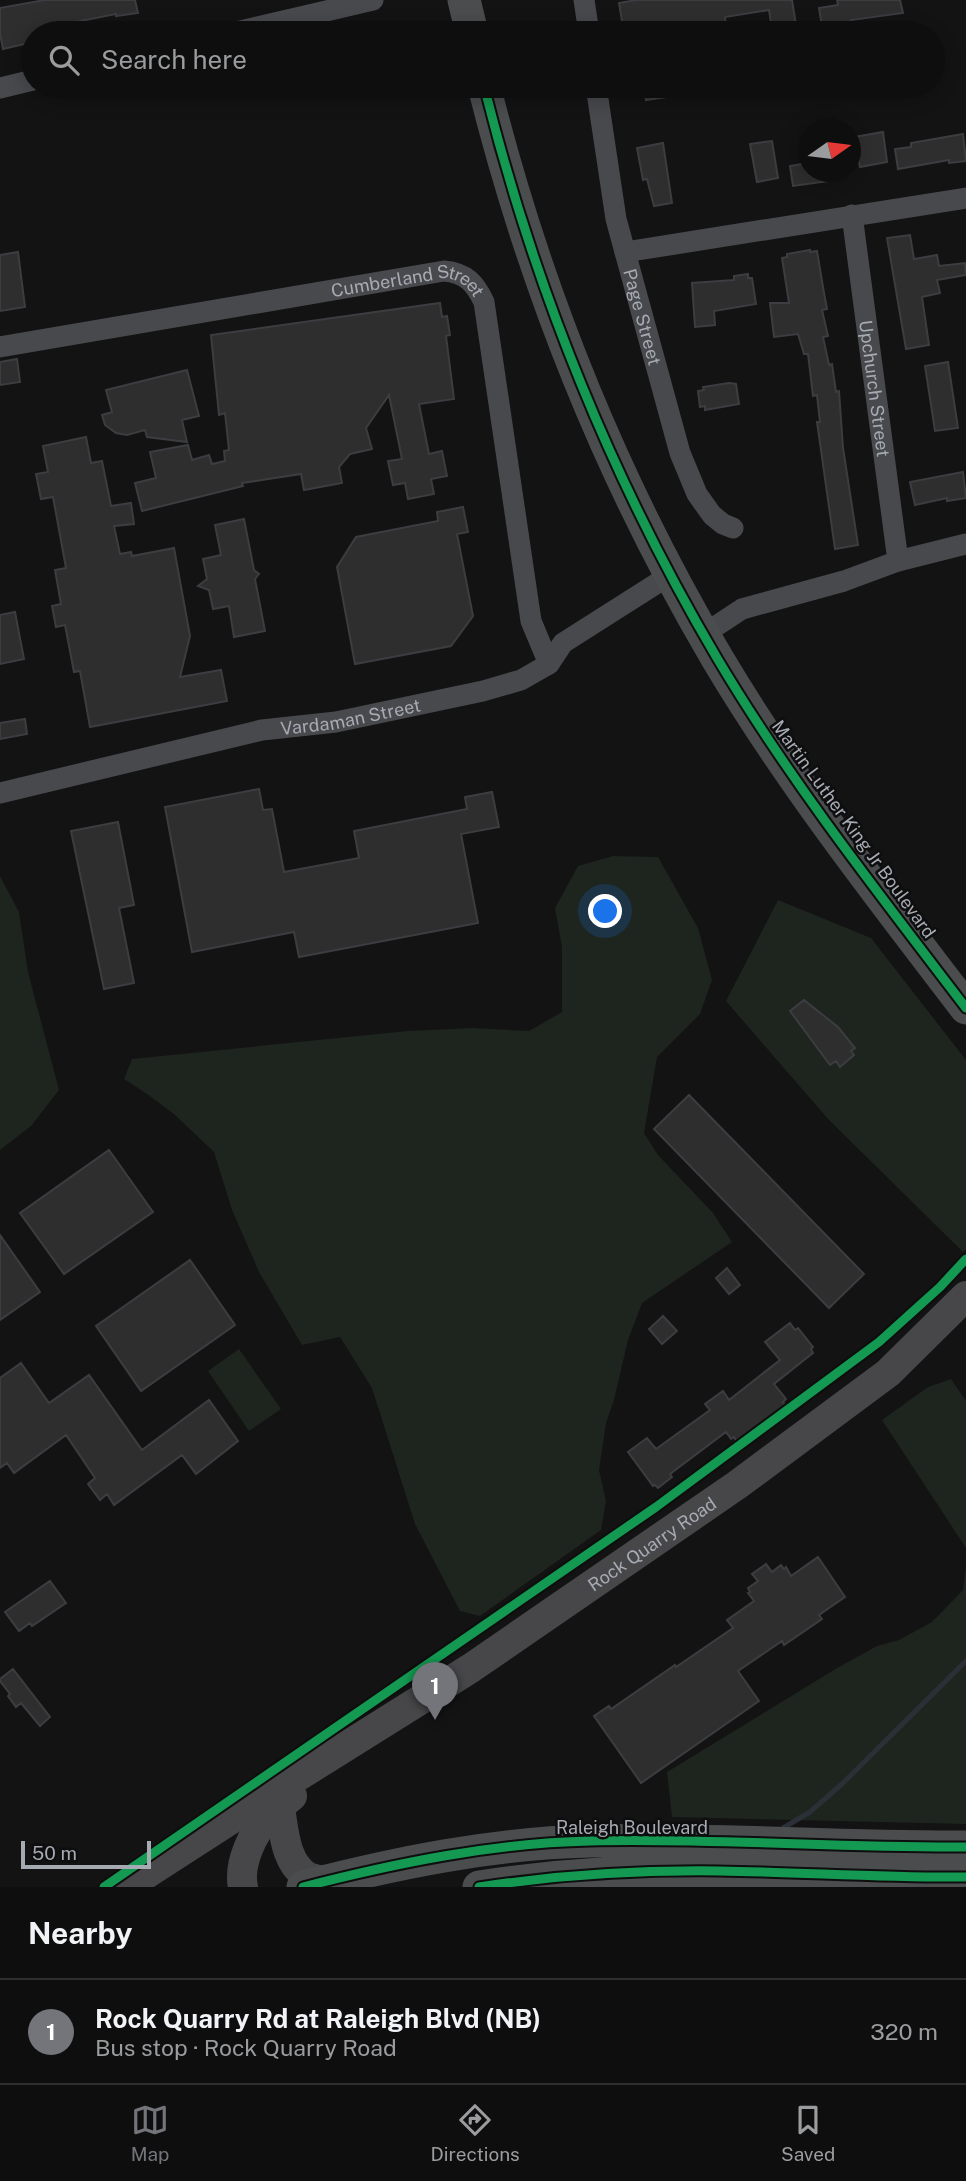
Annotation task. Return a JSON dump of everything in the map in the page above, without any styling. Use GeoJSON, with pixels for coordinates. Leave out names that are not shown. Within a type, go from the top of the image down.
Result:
{"type":"FeatureCollection","features":[{"type":"Feature","properties":{"kind":"main road"},"geometry":{"type":"LineString","coordinates":[[464,0],[469,21]]}},
{"type":"Feature","properties":{"kind":"main road","name":"Martin Luther King Jr Boulevard"},"geometry":{"type":"LineString","coordinates":[[487,98],[527,236],[581,385],[670,575],[761,728],[828,826],[966,1007]]}},
{"type":"Feature","properties":{"kind":"main road","name":"Rock Quarry Road"},"geometry":{"type":"LineString","coordinates":[[126,1887],[471,1668],[737,1485],[888,1373],[966,1296]]}},
{"type":"Feature","properties":{"kind":"main road","name":"Rock Quarry Road"},"geometry":{"type":"LineString","coordinates":[[243,1887],[242,1866],[246,1852],[268,1816],[299,1788],[317,1766]]}},
{"type":"Feature","properties":{"kind":"main road"},"geometry":{"type":"LineString","coordinates":[[279,1808],[292,1861],[314,1884]]}},
{"type":"Feature","properties":{"kind":"main road","name":"Rock Quarry Road"},"geometry":{"type":"LineString","coordinates":[[250,1887],[258,1858],[278,1821],[279,1808]]}},
{"type":"Feature","properties":{"kind":"main road","name":"Raleigh Boulevard"},"geometry":{"type":"LineString","coordinates":[[314,1884],[467,1853],[522,1845],[588,1841],[629,1841],[796,1868],[966,1877]]}},
{"type":"Feature","properties":{"kind":"main road","name":"Raleigh Boulevard"},"geometry":{"type":"LineString","coordinates":[[479,1887],[584,1874],[796,1868],[966,1847]]}},
{"type":"Feature","properties":{"kind":"street"},"geometry":{"type":"LineString","coordinates":[[283,21],[373,0]]}},
{"type":"Feature","properties":{"kind":"street"},"geometry":{"type":"LineString","coordinates":[[584,0],[587,21]]}},
{"type":"Feature","properties":{"kind":"street"},"geometry":{"type":"LineString","coordinates":[[0,88],[21,83]]}},
{"type":"Feature","properties":{"kind":"street","name":"Page Street"},"geometry":{"type":"LineString","coordinates":[[598,98],[616,219],[664,400],[689,479],[697,494],[712,515],[733,528]]}},
{"type":"Feature","properties":{"kind":"street"},"geometry":{"type":"LineString","coordinates":[[625,251],[966,198]]}},
{"type":"Feature","properties":{"kind":"street","name":"Upchurch Street"},"geometry":{"type":"LineString","coordinates":[[852,215],[898,561]]}},
{"type":"Feature","properties":{"kind":"street","name":"Cumberland Street"},"geometry":{"type":"LineString","coordinates":[[0,348],[444,271],[456,272],[469,278],[484,302],[531,621],[549,664]]}},
{"type":"Feature","properties":{"kind":"street"},"geometry":{"type":"LineString","coordinates":[[704,634],[742,609],[844,581],[898,561],[966,544]]}},
{"type":"Feature","properties":{"kind":"street","name":"Vardaman Street"},"geometry":{"type":"LineString","coordinates":[[0,793],[261,730],[336,722],[483,691],[521,680],[549,664],[563,643],[670,575]]}},
{"type":"Feature","properties":{"kind":"shaded area"},"geometry":{"type":"Polygon","coordinates":[[[613,856],[658,857],[698,928],[712,980],[700,1014],[657,1057],[644,1133],[658,1155],[713,1213],[732,1242],[642,1303],[628,1340],[606,1423],[599,1470],[606,1501],[601,1530],[480,1616],[460,1611],[415,1524],[372,1388],[340,1337],[302,1345],[259,1272],[232,1210],[214,1152],[175,1115],[124,1079],[132,1059],[408,1031],[473,1028],[529,1031],[562,1012],[562,947],[555,908],[578,866],[613,856]]]}},
{"type":"Feature","properties":{"kind":"shaded area"},"geometry":{"type":"Polygon","coordinates":[[[0,876],[19,912],[28,972],[59,1090],[31,1126],[0,1150],[0,876]]]}},
{"type":"Feature","properties":{"kind":"shaded area"},"geometry":{"type":"Polygon","coordinates":[[[778,900],[871,938],[966,1060],[966,1249],[963,1252],[828,1119],[726,1001],[778,900]]]}},
{"type":"Feature","properties":{"kind":"shaded area"},"geometry":{"type":"Polygon","coordinates":[[[239,1349],[281,1409],[249,1431],[208,1371],[239,1349]]]}},
{"type":"Feature","properties":{"kind":"shaded area"},"geometry":{"type":"Polygon","coordinates":[[[951,1379],[966,1401],[966,1548],[882,1420],[928,1387],[951,1379]]]}},
{"type":"Feature","properties":{"kind":"shaded area"},"geometry":{"type":"Polygon","coordinates":[[[966,1566],[966,1824],[672,1817],[667,1772],[837,1668],[877,1646],[899,1640],[932,1622],[963,1590],[966,1566]]]}},
{"type":"Feature","properties":{"kind":"building"},"geometry":{"type":"Polygon","coordinates":[[[45,0],[135,0],[138,13],[80,21],[21,21],[21,45],[3,49],[0,8],[45,0]]]}},
{"type":"Feature","properties":{"kind":"building"},"geometry":{"type":"Polygon","coordinates":[[[636,0],[792,0],[795,21],[771,21],[769,10],[725,17],[726,21],[622,21],[619,3],[636,0]]]}},
{"type":"Feature","properties":{"kind":"building"},"geometry":{"type":"Polygon","coordinates":[[[837,0],[900,0],[903,13],[851,21],[821,21],[819,8],[838,5],[837,0]]]}},
{"type":"Feature","properties":{"kind":"building"},"geometry":{"type":"Polygon","coordinates":[[[883,132],[887,162],[861,167],[861,136],[883,132]]]}},
{"type":"Feature","properties":{"kind":"building"},"geometry":{"type":"Polygon","coordinates":[[[963,134],[966,161],[949,163],[949,160],[898,169],[895,149],[911,147],[911,143],[963,134]]]}},
{"type":"Feature","properties":{"kind":"building"},"geometry":{"type":"Polygon","coordinates":[[[772,141],[778,178],[757,182],[750,144],[772,141]]]}},
{"type":"Feature","properties":{"kind":"building"},"geometry":{"type":"Polygon","coordinates":[[[663,143],[672,203],[654,206],[647,179],[643,180],[637,148],[663,143]]]}},
{"type":"Feature","properties":{"kind":"building"},"geometry":{"type":"Polygon","coordinates":[[[798,165],[798,182],[822,182],[793,186],[790,166],[798,165]]]}},
{"type":"Feature","properties":{"kind":"building"},"geometry":{"type":"Polygon","coordinates":[[[910,235],[914,259],[937,255],[939,266],[965,263],[966,275],[937,280],[940,293],[922,297],[929,345],[906,349],[887,238],[910,235]]]}},
{"type":"Feature","properties":{"kind":"building"},"geometry":{"type":"Polygon","coordinates":[[[817,251],[827,309],[822,310],[828,336],[823,337],[829,365],[832,364],[836,392],[839,391],[843,448],[858,545],[835,549],[817,422],[820,422],[817,395],[813,396],[808,354],[804,354],[798,334],[774,337],[770,303],[789,303],[782,258],[787,257],[787,254],[817,251]]]}},
{"type":"Feature","properties":{"kind":"building"},"geometry":{"type":"Polygon","coordinates":[[[18,252],[25,307],[0,311],[0,255],[18,252]]]}},
{"type":"Feature","properties":{"kind":"building"},"geometry":{"type":"Polygon","coordinates":[[[748,274],[748,278],[752,278],[756,304],[714,311],[715,325],[695,327],[692,283],[734,280],[734,276],[748,274]]]}},
{"type":"Feature","properties":{"kind":"building"},"geometry":{"type":"Polygon","coordinates":[[[440,303],[442,317],[447,316],[450,335],[446,336],[454,399],[419,404],[429,454],[442,451],[447,476],[431,479],[434,494],[408,499],[405,483],[393,485],[388,461],[402,459],[389,395],[366,428],[372,449],[350,454],[339,467],[342,483],[304,490],[301,474],[242,483],[243,486],[142,511],[135,483],[156,478],[150,452],[188,445],[192,460],[209,455],[212,464],[225,461],[224,451],[229,450],[225,413],[219,415],[211,335],[440,303]]]}},
{"type":"Feature","properties":{"kind":"building"},"geometry":{"type":"Polygon","coordinates":[[[17,359],[20,382],[0,385],[0,362],[17,359]]]}},
{"type":"Feature","properties":{"kind":"building"},"geometry":{"type":"Polygon","coordinates":[[[948,362],[958,428],[935,431],[925,366],[948,362]]]}},
{"type":"Feature","properties":{"kind":"building"},"geometry":{"type":"Polygon","coordinates":[[[187,370],[199,416],[182,420],[187,442],[147,437],[145,430],[127,435],[116,433],[105,425],[102,415],[112,412],[106,390],[187,370]]]}},
{"type":"Feature","properties":{"kind":"building"},"geometry":{"type":"Polygon","coordinates":[[[736,384],[739,404],[705,410],[705,406],[700,407],[698,391],[704,390],[703,387],[736,384]]]}},
{"type":"Feature","properties":{"kind":"building"},"geometry":{"type":"Polygon","coordinates":[[[86,437],[91,463],[102,461],[111,506],[131,503],[134,524],[114,526],[120,554],[131,552],[132,556],[174,548],[190,636],[180,677],[221,670],[227,701],[90,727],[80,671],[74,672],[65,625],[56,627],[52,606],[61,604],[55,570],[66,568],[53,497],[41,499],[36,474],[48,472],[43,446],[86,437]]]}},
{"type":"Feature","properties":{"kind":"building"},"geometry":{"type":"Polygon","coordinates":[[[963,472],[966,498],[947,501],[947,498],[915,505],[910,482],[963,472]]]}},
{"type":"Feature","properties":{"kind":"building"},"geometry":{"type":"Polygon","coordinates":[[[463,507],[468,532],[457,534],[473,616],[451,646],[355,664],[337,567],[356,537],[438,521],[437,512],[463,507]]]}},
{"type":"Feature","properties":{"kind":"building"},"geometry":{"type":"Polygon","coordinates":[[[244,519],[254,570],[259,574],[255,579],[265,631],[234,637],[229,606],[213,609],[209,590],[198,586],[207,579],[203,559],[221,555],[215,525],[244,519]]]}},
{"type":"Feature","properties":{"kind":"building"},"geometry":{"type":"Polygon","coordinates":[[[15,612],[24,659],[0,664],[0,615],[15,612]]]}},
{"type":"Feature","properties":{"kind":"building"},"geometry":{"type":"Polygon","coordinates":[[[25,719],[27,734],[0,739],[0,723],[25,719]]]}},
{"type":"Feature","properties":{"kind":"building"},"geometry":{"type":"Polygon","coordinates":[[[259,789],[263,810],[272,809],[284,872],[359,858],[354,831],[467,809],[465,797],[492,792],[499,827],[461,834],[478,923],[299,957],[294,932],[192,952],[165,807],[259,789]]]}},
{"type":"Feature","properties":{"kind":"building"},"geometry":{"type":"Polygon","coordinates":[[[118,822],[134,905],[119,908],[134,983],[104,989],[71,831],[118,822]]]}},
{"type":"Feature","properties":{"kind":"building"},"geometry":{"type":"Polygon","coordinates":[[[804,1000],[838,1027],[855,1048],[851,1051],[854,1055],[840,1067],[836,1061],[830,1065],[790,1011],[804,1000]]]}},
{"type":"Feature","properties":{"kind":"building"},"geometry":{"type":"Polygon","coordinates":[[[689,1095],[864,1274],[829,1308],[654,1129],[689,1095]]]}},
{"type":"Feature","properties":{"kind":"building"},"geometry":{"type":"Polygon","coordinates":[[[109,1150],[153,1212],[64,1274],[20,1213],[109,1150]]]}},
{"type":"Feature","properties":{"kind":"building"},"geometry":{"type":"Polygon","coordinates":[[[0,1235],[40,1292],[0,1320],[0,1235]]]}},
{"type":"Feature","properties":{"kind":"building"},"geometry":{"type":"Polygon","coordinates":[[[190,1260],[235,1325],[141,1391],[96,1326],[190,1260]]]}},
{"type":"Feature","properties":{"kind":"building"},"geometry":{"type":"Polygon","coordinates":[[[727,1268],[740,1285],[729,1294],[716,1278],[727,1268]]]}},
{"type":"Feature","properties":{"kind":"building"},"geometry":{"type":"Polygon","coordinates":[[[663,1316],[677,1331],[662,1344],[649,1329],[663,1316]]]}},
{"type":"Feature","properties":{"kind":"building"},"geometry":{"type":"Polygon","coordinates":[[[790,1323],[795,1330],[798,1328],[813,1347],[813,1353],[774,1384],[786,1399],[783,1402],[786,1406],[736,1441],[726,1432],[670,1474],[672,1477],[658,1488],[653,1486],[628,1452],[647,1438],[656,1449],[710,1410],[705,1404],[723,1391],[729,1400],[780,1360],[765,1342],[790,1323]]]}},
{"type":"Feature","properties":{"kind":"building"},"geometry":{"type":"Polygon","coordinates":[[[21,1363],[49,1403],[89,1375],[142,1450],[209,1400],[238,1441],[196,1474],[182,1455],[114,1505],[107,1494],[100,1500],[88,1484],[95,1478],[66,1435],[14,1473],[7,1463],[0,1468],[0,1378],[21,1363]]]}},
{"type":"Feature","properties":{"kind":"building"},"geometry":{"type":"Polygon","coordinates":[[[818,1557],[845,1597],[819,1615],[822,1619],[784,1645],[782,1641],[738,1671],[759,1701],[641,1783],[594,1716],[609,1706],[611,1709],[733,1628],[727,1620],[754,1601],[748,1588],[758,1581],[752,1574],[766,1564],[772,1572],[781,1565],[784,1569],[786,1567],[791,1576],[818,1557]]]}},
{"type":"Feature","properties":{"kind":"building"},"geometry":{"type":"Polygon","coordinates":[[[50,1581],[66,1603],[32,1626],[30,1623],[19,1631],[5,1612],[50,1581]]]}},
{"type":"Feature","properties":{"kind":"building"},"geometry":{"type":"Polygon","coordinates":[[[13,1669],[50,1717],[40,1726],[21,1703],[16,1707],[0,1681],[13,1669]]]}},
{"type":"Feature","properties":{"kind":"waterway"},"geometry":{"type":"LineString","coordinates":[[783,1828],[810,1812],[842,1784],[966,1661]]}},
{"type":"Feature","properties":{"kind":"cycle path"},"geometry":{"type":"LineString","coordinates":[[487,98],[527,235],[580,380],[610,452],[679,591],[774,749],[966,1008]]}},
{"type":"Feature","properties":{"kind":"cycle path"},"geometry":{"type":"LineString","coordinates":[[104,1887],[656,1507],[879,1342],[940,1287],[966,1259]]}},
{"type":"Feature","properties":{"kind":"cycle path"},"geometry":{"type":"LineString","coordinates":[[303,1887],[445,1856],[554,1843],[684,1841],[966,1847]]}},
{"type":"Feature","properties":{"kind":"cycle path"},"geometry":{"type":"LineString","coordinates":[[479,1887],[569,1876],[659,1871],[966,1877]]}},
{"type":"Feature","properties":{"kind":"place","name":"Rock Quarry Rd at Raleigh Blvd (NB)"},"geometry":{"type":"Point","coordinates":[435,1720]}}]}
